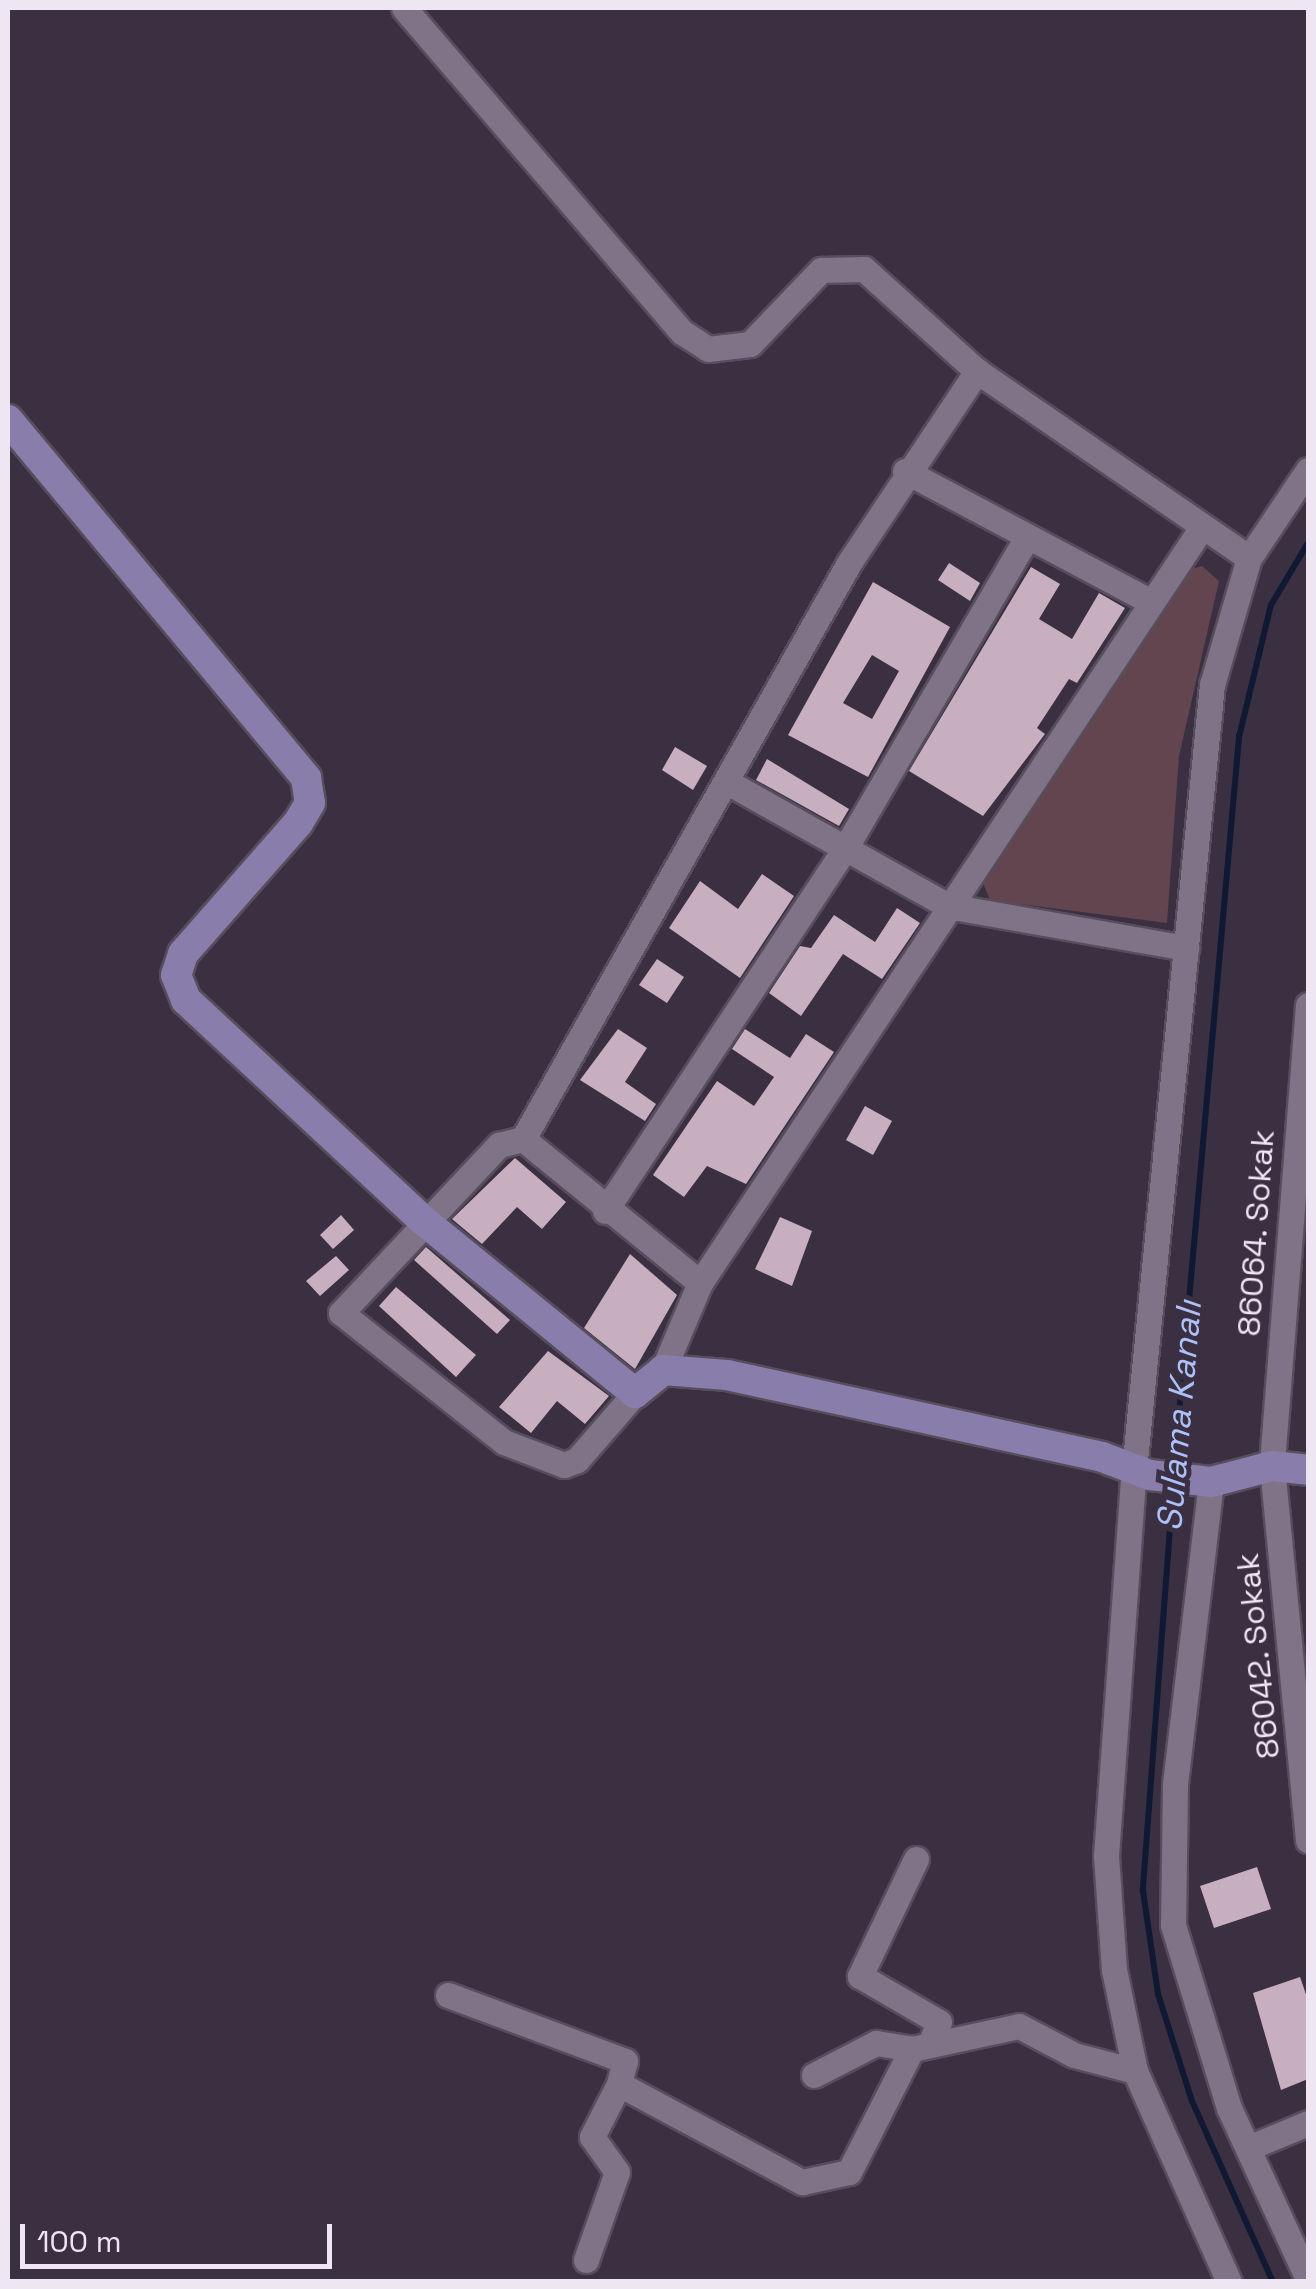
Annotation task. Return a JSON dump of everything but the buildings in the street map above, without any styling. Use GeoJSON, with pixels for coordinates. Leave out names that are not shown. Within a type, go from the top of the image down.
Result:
{"type":"FeatureCollection","features":[{"type":"Feature","properties":{"kind":"main road"},"geometry":{"type":"LineString","coordinates":[[8,420],[306,778],[310,803],[298,823],[183,954],[176,975],[186,1000],[424,1221],[635,1394],[663,1370],[727,1375],[1102,1458],[1142,1473],[1204,1481],[1272,1466],[1308,1470]]}},
{"type":"Feature","properties":{"kind":"street"},"geometry":{"type":"LineString","coordinates":[[404,8],[682,332],[708,349],[734,351],[750,344],[805,281],[842,264],[882,280],[977,371],[1249,558]]}},
{"type":"Feature","properties":{"kind":"street"},"geometry":{"type":"LineString","coordinates":[[635,1394],[577,1460],[564,1465],[504,1442],[360,1333],[341,1313],[499,1145],[523,1139],[906,472],[977,371]]}},
{"type":"Feature","properties":{"kind":"street"},"geometry":{"type":"LineString","coordinates":[[1230,2282],[1135,2071],[1114,1970],[1106,1856],[1212,685],[1249,558],[1308,470]]}},
{"type":"Feature","properties":{"kind":"street"},"geometry":{"type":"LineString","coordinates":[[906,472],[1151,602]]}},
{"type":"Feature","properties":{"kind":"street"},"geometry":{"type":"LineString","coordinates":[[663,1370],[700,1282],[1202,527]]}},
{"type":"Feature","properties":{"kind":"street"},"geometry":{"type":"LineString","coordinates":[[605,1210],[842,852],[1027,538]]}},
{"type":"Feature","properties":{"kind":"street"},"geometry":{"type":"LineString","coordinates":[[729,783],[842,852],[948,906],[1186,948]]}},
{"type":"Feature","properties":{"kind":"street","name":"86064. Sokak"},"geometry":{"type":"LineString","coordinates":[[1272,1466],[1302,1137],[1308,1005]]}},
{"type":"Feature","properties":{"kind":"street"},"geometry":{"type":"LineString","coordinates":[[523,1139],[605,1210],[700,1282]]}},
{"type":"Feature","properties":{"kind":"street","name":"86042. Sokak"},"geometry":{"type":"LineString","coordinates":[[1272,1466],[1308,1840]]}},
{"type":"Feature","properties":{"kind":"street"},"geometry":{"type":"LineString","coordinates":[[1204,1481],[1175,1785],[1173,1925],[1190,1999],[1248,2148],[1308,2278]]}},
{"type":"Feature","properties":{"kind":"street"},"geometry":{"type":"LineString","coordinates":[[619,2084],[802,2182],[826,2182],[849,2172],[921,2046],[939,2022],[860,1976],[916,1859]]}},
{"type":"Feature","properties":{"kind":"street"},"geometry":{"type":"LineString","coordinates":[[448,1995],[625,2061],[619,2084],[592,2137],[617,2172],[586,2260]]}},
{"type":"Feature","properties":{"kind":"street"},"geometry":{"type":"LineString","coordinates":[[814,2076],[876,2043],[921,2046],[1019,2026],[1074,2055],[1135,2071]]}},
{"type":"Feature","properties":{"kind":"street"},"geometry":{"type":"LineString","coordinates":[[1248,2148],[1308,2122]]}},
{"type":"Feature","properties":{"kind":"shaded area"},"geometry":{"type":"Polygon","coordinates":[[[1202,566],[1219,581],[1179,756],[1167,923],[990,900],[983,883],[1177,573],[1202,566]]]}},
{"type":"Feature","properties":{"kind":"waterway","name":"Sulama Kanalı"},"geometry":{"type":"LineString","coordinates":[[1174,1470],[1239,737],[1271,605],[1308,543]]}},
{"type":"Feature","properties":{"kind":"waterway","name":"Sulama Kanalı"},"geometry":{"type":"LineString","coordinates":[[1173,1488],[1143,1891],[1158,1994],[1192,2101],[1273,2282]]}}]}
